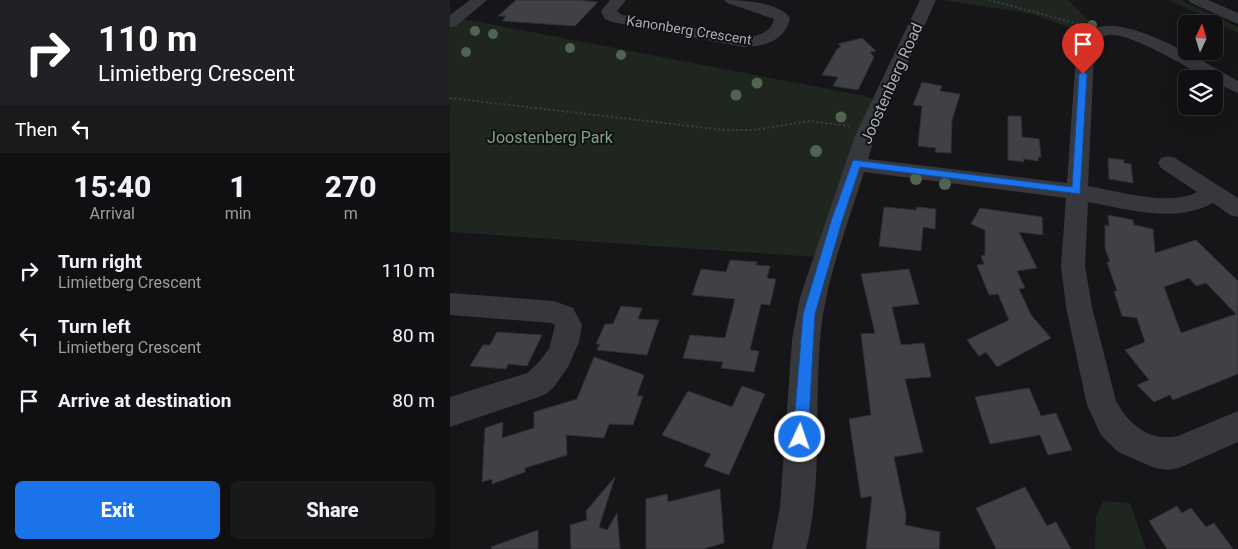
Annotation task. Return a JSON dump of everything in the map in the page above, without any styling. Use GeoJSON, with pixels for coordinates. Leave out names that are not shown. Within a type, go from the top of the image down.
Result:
{"type":"FeatureCollection","features":[{"type":"Feature","properties":{"kind":"street"},"geometry":{"type":"LineString","coordinates":[[450,23],[480,0]]}},
{"type":"Feature","properties":{"kind":"street","name":"Kanonberg Crescent"},"geometry":{"type":"LineString","coordinates":[[618,0],[609,11],[611,16],[618,19],[744,42],[767,38],[782,22],[782,18],[777,14],[732,0]]}},
{"type":"Feature","properties":{"kind":"street","name":"Joostenberg Road"},"geometry":{"type":"LineString","coordinates":[[789,549],[797,507],[805,349],[809,314],[837,221],[868,130],[928,0]]}},
{"type":"Feature","properties":{"kind":"street"},"geometry":{"type":"LineString","coordinates":[[1196,0],[1238,19]]}},
{"type":"Feature","properties":{"kind":"street"},"geometry":{"type":"LineString","coordinates":[[1238,88],[1136,33],[1116,29],[1099,32],[1087,46],[1084,55],[1073,248],[1074,284],[1102,405],[1112,424],[1120,433],[1136,444],[1155,452],[1168,454],[1179,452],[1238,426]]}},
{"type":"Feature","properties":{"kind":"street"},"geometry":{"type":"LineString","coordinates":[[856,162],[868,166],[1077,192],[1159,206],[1193,204],[1214,194]]}},
{"type":"Feature","properties":{"kind":"street"},"geometry":{"type":"LineString","coordinates":[[1168,163],[1238,210]]}},
{"type":"Feature","properties":{"kind":"street"},"geometry":{"type":"LineString","coordinates":[[450,304],[554,312],[564,316],[569,325],[557,362],[546,377],[536,384],[450,412]]}},
{"type":"Feature","properties":{"kind":"path"},"geometry":{"type":"LineString","coordinates":[[989,0],[1093,28],[1099,32]]}},
{"type":"Feature","properties":{"kind":"path"},"geometry":{"type":"LineString","coordinates":[[450,98],[724,130],[748,130],[809,121],[868,130]]}},
{"type":"Feature","properties":{"kind":"green space"},"geometry":{"type":"Polygon","coordinates":[[[943,0],[1068,0],[1090,22],[1097,26],[1089,33],[1082,32],[1032,14],[943,0]]]}},
{"type":"Feature","properties":{"kind":"green space"},"geometry":{"type":"Polygon","coordinates":[[[1169,0],[1181,0],[1213,15],[1200,15],[1169,0]]]}},
{"type":"Feature","properties":{"kind":"green space","name":"Joostenberg Park"},"geometry":{"type":"Polygon","coordinates":[[[463,19],[865,96],[874,100],[816,257],[450,232],[450,29],[463,19]]]}},
{"type":"Feature","properties":{"kind":"green space"},"geometry":{"type":"Polygon","coordinates":[[[1223,20],[1238,27],[1238,33],[1223,26],[1223,20]]]}},
{"type":"Feature","properties":{"kind":"green space"},"geometry":{"type":"Polygon","coordinates":[[[1103,501],[1130,503],[1146,549],[1095,549],[1096,517],[1103,501]]]}},
{"type":"Feature","properties":{"kind":"building"},"geometry":{"type":"Polygon","coordinates":[[[516,0],[598,2],[575,26],[502,21],[506,16],[498,16],[516,0]]]}},
{"type":"Feature","properties":{"kind":"building"},"geometry":{"type":"Polygon","coordinates":[[[862,38],[876,51],[870,52],[874,57],[858,90],[833,86],[838,77],[822,75],[837,49],[841,47],[838,44],[862,38]]]}},
{"type":"Feature","properties":{"kind":"building"},"geometry":{"type":"Polygon","coordinates":[[[922,82],[942,86],[940,91],[960,94],[952,120],[951,153],[935,152],[936,148],[918,146],[922,106],[913,105],[922,82]]]}},
{"type":"Feature","properties":{"kind":"building"},"geometry":{"type":"Polygon","coordinates":[[[1008,116],[1021,116],[1022,137],[1039,139],[1041,157],[1038,157],[1038,161],[1008,160],[1008,116]]]}},
{"type":"Feature","properties":{"kind":"building"},"geometry":{"type":"Polygon","coordinates":[[[1108,158],[1124,160],[1124,163],[1131,164],[1133,183],[1109,179],[1108,158]]]}},
{"type":"Feature","properties":{"kind":"building"},"geometry":{"type":"Polygon","coordinates":[[[884,207],[916,210],[917,207],[936,209],[935,229],[923,227],[921,251],[879,246],[884,207]]]}},
{"type":"Feature","properties":{"kind":"building"},"geometry":{"type":"Polygon","coordinates":[[[980,208],[1042,217],[1043,235],[1019,232],[1037,268],[1017,271],[1025,288],[1019,289],[1031,315],[1051,338],[997,367],[986,352],[979,356],[967,340],[1009,320],[998,294],[989,295],[977,265],[984,264],[981,256],[985,255],[985,230],[971,224],[980,208]]]}},
{"type":"Feature","properties":{"kind":"building"},"geometry":{"type":"Polygon","coordinates":[[[1108,215],[1133,220],[1134,225],[1153,229],[1155,253],[1196,240],[1238,281],[1238,374],[1173,400],[1170,395],[1154,402],[1137,385],[1149,380],[1125,350],[1145,342],[1137,318],[1122,316],[1114,291],[1117,291],[1107,262],[1110,262],[1105,248],[1105,225],[1109,226],[1108,215]],[[1189,278],[1164,287],[1181,333],[1236,314],[1206,283],[1196,286],[1189,278]]]}},
{"type":"Feature","properties":{"kind":"building"},"geometry":{"type":"Polygon","coordinates":[[[730,260],[757,262],[756,265],[770,266],[767,278],[776,279],[770,305],[761,304],[750,350],[759,351],[754,372],[721,368],[723,362],[683,358],[690,335],[725,338],[735,299],[692,295],[701,269],[726,272],[730,260]]]}},
{"type":"Feature","properties":{"kind":"building"},"geometry":{"type":"Polygon","coordinates":[[[909,269],[919,304],[892,307],[901,345],[924,343],[931,377],[905,379],[923,452],[894,457],[906,515],[905,525],[940,532],[939,549],[866,549],[872,496],[861,498],[849,419],[871,415],[861,334],[875,333],[861,274],[909,269]]]}},
{"type":"Feature","properties":{"kind":"building"},"geometry":{"type":"Polygon","coordinates":[[[621,306],[642,308],[638,319],[659,320],[647,355],[597,350],[600,344],[596,344],[605,324],[613,324],[621,306]]]}},
{"type":"Feature","properties":{"kind":"building"},"geometry":{"type":"Polygon","coordinates":[[[497,332],[542,335],[527,366],[508,364],[506,369],[470,366],[483,345],[490,345],[497,332]]]}},
{"type":"Feature","properties":{"kind":"building"},"geometry":{"type":"Polygon","coordinates":[[[594,357],[644,375],[637,396],[643,396],[633,425],[609,424],[604,438],[566,435],[567,455],[525,468],[525,472],[492,484],[492,479],[482,482],[485,428],[503,422],[502,438],[534,428],[534,412],[577,399],[594,357]]]}},
{"type":"Feature","properties":{"kind":"building"},"geometry":{"type":"Polygon","coordinates":[[[742,386],[765,394],[729,475],[704,466],[711,454],[662,435],[688,391],[732,407],[742,386]]]}},
{"type":"Feature","properties":{"kind":"building"},"geometry":{"type":"Polygon","coordinates":[[[1029,388],[1041,416],[1056,413],[1072,450],[1048,455],[1040,435],[990,444],[975,397],[1029,388]]]}},
{"type":"Feature","properties":{"kind":"building"},"geometry":{"type":"Polygon","coordinates":[[[615,477],[599,527],[607,530],[617,513],[620,549],[571,549],[570,525],[587,520],[586,511],[615,477]]]}},
{"type":"Feature","properties":{"kind":"building"},"geometry":{"type":"Polygon","coordinates":[[[1025,487],[1047,526],[1056,522],[1071,549],[996,549],[976,508],[1025,487]]]}},
{"type":"Feature","properties":{"kind":"building"},"geometry":{"type":"Polygon","coordinates":[[[720,489],[724,543],[703,549],[646,549],[646,499],[667,494],[668,502],[720,489]]]}},
{"type":"Feature","properties":{"kind":"building"},"geometry":{"type":"Polygon","coordinates":[[[1177,506],[1182,513],[1191,508],[1206,527],[1214,523],[1233,549],[1167,549],[1149,521],[1177,506]]]}},
{"type":"Feature","properties":{"kind":"building"},"geometry":{"type":"Polygon","coordinates":[[[538,530],[538,549],[492,549],[491,547],[538,530]]]}},
{"type":"Feature","properties":{"kind":"route"},"geometry":{"type":"LineString","coordinates":[[800,437],[809,314],[856,162],[868,166],[1077,192],[1083,74]]}}]}
